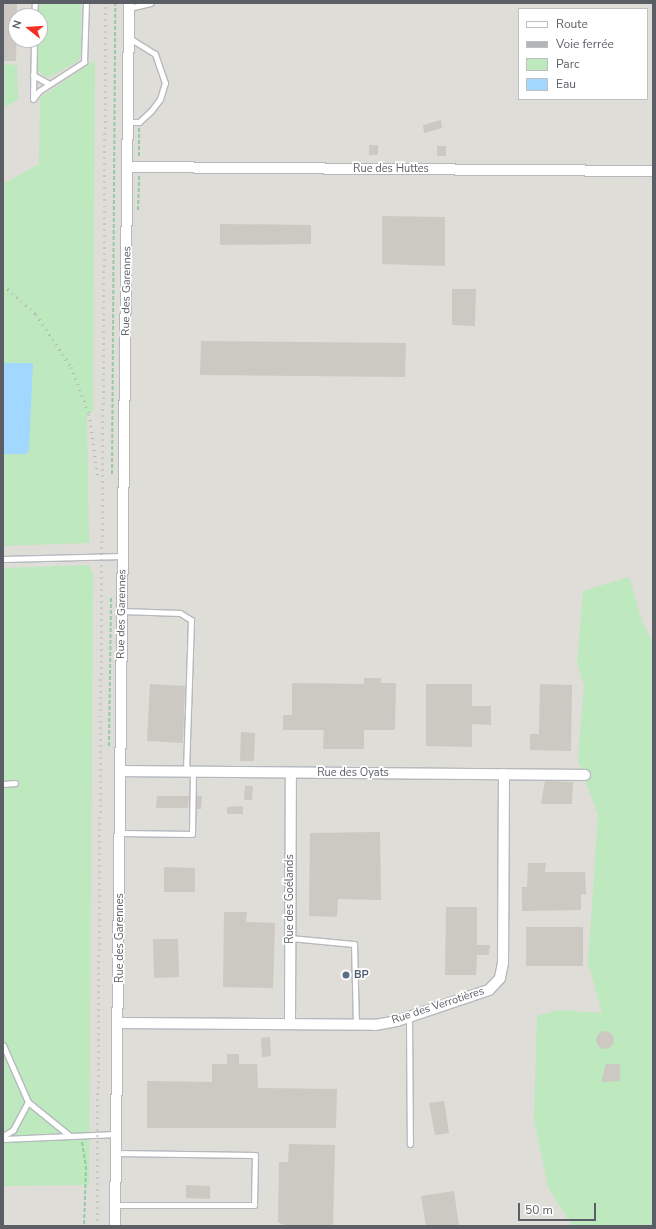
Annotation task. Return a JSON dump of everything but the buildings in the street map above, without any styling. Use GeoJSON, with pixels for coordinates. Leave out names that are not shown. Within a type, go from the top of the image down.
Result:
{"type":"FeatureCollection","features":[{"type":"Feature","properties":{"kind":"street","name":"Rue des Garennes"},"geometry":{"type":"LineString","coordinates":[[115,1226],[119,1023],[129,5]]}},
{"type":"Feature","properties":{"kind":"street","name":"Rue des Huttes"},"geometry":{"type":"LineString","coordinates":[[128,167],[653,170]]}},
{"type":"Feature","properties":{"kind":"street","name":"Rue des Oyats"},"geometry":{"type":"LineString","coordinates":[[121,772],[585,775]]}},
{"type":"Feature","properties":{"kind":"street","name":"Rue des Goélands"},"geometry":{"type":"LineString","coordinates":[[290,1024],[291,773]]}},
{"type":"Feature","properties":{"kind":"street","name":"Rue des Verrotières"},"geometry":{"type":"LineString","coordinates":[[119,1023],[384,1024],[483,993],[500,978],[504,774]]}},
{"type":"Feature","properties":{"kind":"lane"},"geometry":{"type":"LineString","coordinates":[[34,48],[33,99],[49,84],[84,62],[86,3]]}},
{"type":"Feature","properties":{"kind":"lane"},"geometry":{"type":"LineString","coordinates":[[129,5],[150,3]]}},
{"type":"Feature","properties":{"kind":"lane"},"geometry":{"type":"LineString","coordinates":[[128,37],[155,54],[165,83],[160,99],[151,111],[139,122],[128,122]]}},
{"type":"Feature","properties":{"kind":"lane"},"geometry":{"type":"LineString","coordinates":[[34,75],[49,84]]}},
{"type":"Feature","properties":{"kind":"lane"},"geometry":{"type":"LineString","coordinates":[[3,559],[123,556]]}},
{"type":"Feature","properties":{"kind":"lane"},"geometry":{"type":"LineString","coordinates":[[120,832],[192,834],[190,772],[191,620],[180,613],[122,611]]}},
{"type":"Feature","properties":{"kind":"lane"},"geometry":{"type":"LineString","coordinates":[[3,784],[15,783]]}},
{"type":"Feature","properties":{"kind":"lane"},"geometry":{"type":"LineString","coordinates":[[290,938],[354,944],[356,1025]]}},
{"type":"Feature","properties":{"kind":"lane"},"geometry":{"type":"LineString","coordinates":[[409,1016],[410,1144]]}},
{"type":"Feature","properties":{"kind":"lane"},"geometry":{"type":"LineString","coordinates":[[3,1045],[28,1102],[70,1136]]}},
{"type":"Feature","properties":{"kind":"lane"},"geometry":{"type":"LineString","coordinates":[[3,1138],[13,1130],[28,1102]]}},
{"type":"Feature","properties":{"kind":"lane"},"geometry":{"type":"LineString","coordinates":[[3,1138],[116,1134]]}},
{"type":"Feature","properties":{"kind":"lane"},"geometry":{"type":"LineString","coordinates":[[115,1205],[254,1205],[255,1155],[116,1152]]}},
{"type":"Feature","properties":{"kind":"path"},"geometry":{"type":"LineString","coordinates":[[112,480],[115,3]]}},
{"type":"Feature","properties":{"kind":"path"},"geometry":{"type":"LineString","coordinates":[[109,752],[112,593]]}},
{"type":"Feature","properties":{"kind":"path"},"geometry":{"type":"LineString","coordinates":[[81,1135],[86,1166],[84,1226]]}},
{"type":"Feature","properties":{"kind":"shaded area"},"geometry":{"type":"Polygon","coordinates":[[[3,3],[653,3],[653,1176],[648,1226],[3,1226],[3,3]]]}},
{"type":"Feature","properties":{"kind":"green space"},"geometry":{"type":"Polygon","coordinates":[[[38,3],[81,3],[82,54],[78,61],[48,78],[38,71],[38,48],[48,48],[48,8],[38,8],[38,3]]]}},
{"type":"Feature","properties":{"kind":"green space"},"geometry":{"type":"Polygon","coordinates":[[[95,60],[93,412],[87,414],[89,543],[3,546],[3,184],[39,164],[40,98],[95,60]]]}},
{"type":"Feature","properties":{"kind":"green space"},"geometry":{"type":"Polygon","coordinates":[[[3,64],[17,65],[18,100],[3,108],[3,64]]]}},
{"type":"Feature","properties":{"kind":"green space"},"geometry":{"type":"Polygon","coordinates":[[[89,565],[93,574],[89,1185],[3,1186],[3,568],[89,565]]]}},
{"type":"Feature","properties":{"kind":"green space"},"geometry":{"type":"Polygon","coordinates":[[[629,577],[643,624],[653,642],[653,1226],[572,1226],[548,1187],[534,1120],[537,1016],[559,1010],[602,1013],[588,963],[598,815],[578,760],[584,686],[577,663],[583,591],[629,577]]]}},
{"type":"Feature","properties":{"kind":"water"},"geometry":{"type":"Polygon","coordinates":[[[3,363],[33,363],[29,450],[26,454],[3,454],[3,363]]]}},
{"type":"Feature","properties":{"kind":"railway"},"geometry":{"type":"LineString","coordinates":[[97,1226],[106,3]]}},
{"type":"Feature","properties":{"kind":"railway"},"geometry":{"type":"LineString","coordinates":[[3,285],[36,314],[71,367],[89,414],[98,479]]}},
{"type":"Feature","properties":{"kind":"place","name":"BP"},"geometry":{"type":"Point","coordinates":[346,975]}}]}
